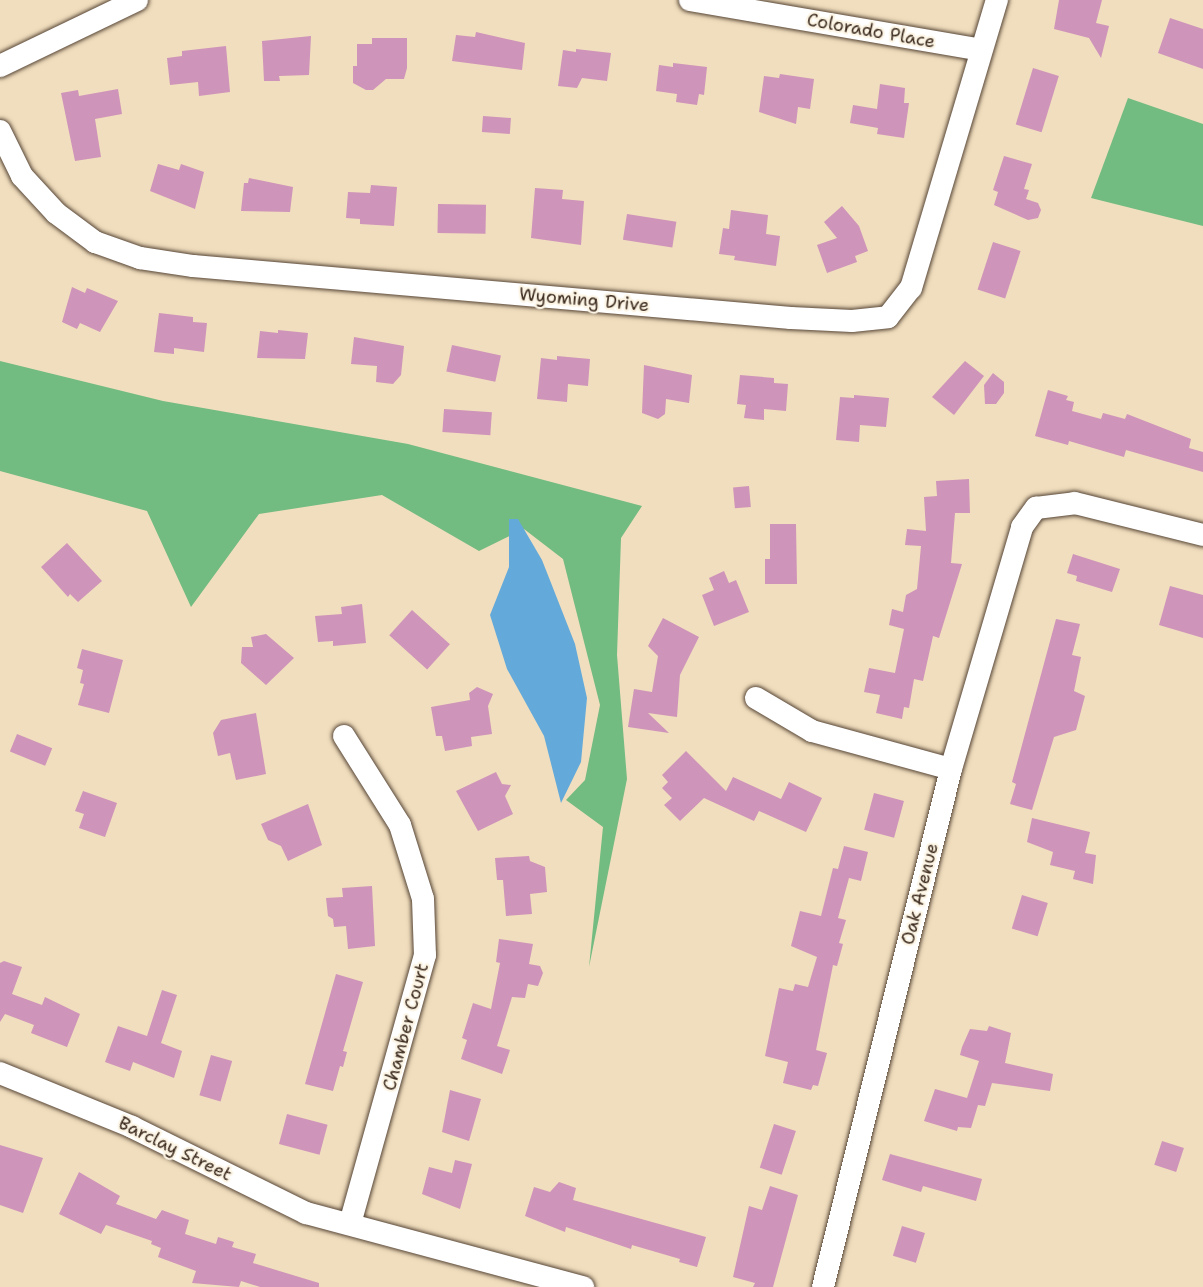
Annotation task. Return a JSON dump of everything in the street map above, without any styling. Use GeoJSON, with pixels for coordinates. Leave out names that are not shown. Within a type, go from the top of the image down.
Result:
{"type":"FeatureCollection","features":[{"type":"Feature","properties":{"kind":"street"},"geometry":{"type":"LineString","coordinates":[[0,66],[137,0]]}},
{"type":"Feature","properties":{"kind":"street","name":"Colorado Place"},"geometry":{"type":"LineString","coordinates":[[690,0],[981,50]]}},
{"type":"Feature","properties":{"kind":"street","name":"Wyoming Drive"},"geometry":{"type":"LineString","coordinates":[[0,130],[22,176],[56,213],[94,242],[140,258],[205,267],[852,321],[888,317],[912,288],[997,0]]}},
{"type":"Feature","properties":{"kind":"street","name":"Oak Avenue"},"geometry":{"type":"LineString","coordinates":[[823,1287],[951,769],[1013,549],[1022,527],[1036,508],[1075,503],[1203,535]]}},
{"type":"Feature","properties":{"kind":"street"},"geometry":{"type":"LineString","coordinates":[[756,698],[812,731],[951,769]]}},
{"type":"Feature","properties":{"kind":"street","name":"Chamber Court"},"geometry":{"type":"LineString","coordinates":[[344,736],[400,825],[423,899],[425,955],[350,1224]]}},
{"type":"Feature","properties":{"kind":"street","name":"Barclay Street"},"geometry":{"type":"LineString","coordinates":[[0,1073],[132,1127],[306,1213],[583,1287]]}},
{"type":"Feature","properties":{"kind":"green space"},"geometry":{"type":"Polygon","coordinates":[[[1128,98],[1203,124],[1203,226],[1091,198],[1128,98]]]}},
{"type":"Feature","properties":{"kind":"green space"},"geometry":{"type":"Polygon","coordinates":[[[0,361],[163,401],[408,444],[642,506],[621,538],[617,655],[627,779],[589,967],[603,827],[566,800],[585,780],[600,705],[563,559],[524,529],[479,551],[382,495],[259,514],[191,607],[147,511],[0,471],[0,361]]]}},
{"type":"Feature","properties":{"kind":"water"},"geometry":{"type":"Polygon","coordinates":[[[509,519],[518,519],[542,560],[575,644],[587,698],[581,762],[561,803],[544,736],[507,669],[490,615],[509,567],[509,519]]]}},
{"type":"Feature","properties":{"kind":"building"},"geometry":{"type":"Polygon","coordinates":[[[1059,0],[1102,0],[1096,23],[1109,26],[1101,58],[1089,38],[1054,29],[1059,0]]]}},
{"type":"Feature","properties":{"kind":"building"},"geometry":{"type":"Polygon","coordinates":[[[1170,18],[1203,29],[1203,69],[1158,53],[1170,18]]]}},
{"type":"Feature","properties":{"kind":"building"},"geometry":{"type":"Polygon","coordinates":[[[476,32],[525,43],[522,70],[452,61],[456,35],[475,37],[476,32]]]}},
{"type":"Feature","properties":{"kind":"building"},"geometry":{"type":"Polygon","coordinates":[[[311,36],[309,75],[279,76],[280,81],[264,81],[262,41],[311,36]]]}},
{"type":"Feature","properties":{"kind":"building"},"geometry":{"type":"Polygon","coordinates":[[[372,38],[407,38],[407,68],[404,79],[386,79],[373,90],[366,90],[353,83],[353,66],[357,66],[357,44],[372,44],[372,38]]]}},
{"type":"Feature","properties":{"kind":"building"},"geometry":{"type":"Polygon","coordinates":[[[226,46],[230,92],[199,96],[198,82],[170,85],[167,58],[182,56],[182,51],[226,46]]]}},
{"type":"Feature","properties":{"kind":"building"},"geometry":{"type":"Polygon","coordinates":[[[576,49],[611,53],[607,81],[582,78],[577,88],[558,86],[563,50],[576,52],[576,49]]]}},
{"type":"Feature","properties":{"kind":"building"},"geometry":{"type":"Polygon","coordinates":[[[673,63],[707,67],[704,95],[699,94],[697,105],[676,102],[677,94],[656,91],[659,65],[673,67],[673,63]]]}},
{"type":"Feature","properties":{"kind":"building"},"geometry":{"type":"Polygon","coordinates":[[[1033,68],[1059,76],[1042,132],[1016,124],[1033,68]]]}},
{"type":"Feature","properties":{"kind":"building"},"geometry":{"type":"Polygon","coordinates":[[[780,74],[814,79],[810,109],[798,107],[796,124],[759,112],[764,76],[779,78],[780,74]]]}},
{"type":"Feature","properties":{"kind":"building"},"geometry":{"type":"Polygon","coordinates":[[[880,84],[905,88],[904,103],[909,103],[904,138],[877,134],[878,128],[850,123],[853,105],[877,109],[880,84]]]}},
{"type":"Feature","properties":{"kind":"building"},"geometry":{"type":"Polygon","coordinates":[[[118,89],[122,114],[95,119],[101,157],[75,161],[61,93],[78,90],[79,96],[118,89]]]}},
{"type":"Feature","properties":{"kind":"building"},"geometry":{"type":"Polygon","coordinates":[[[483,116],[511,118],[510,134],[482,132],[483,116]]]}},
{"type":"Feature","properties":{"kind":"building"},"geometry":{"type":"Polygon","coordinates":[[[1004,156],[1032,164],[1024,189],[1029,190],[1026,199],[1038,203],[1041,210],[1038,218],[1028,220],[994,205],[998,192],[993,190],[1004,156]]]}},
{"type":"Feature","properties":{"kind":"building"},"geometry":{"type":"Polygon","coordinates":[[[158,164],[179,170],[181,164],[204,172],[195,209],[150,191],[158,164]]]}},
{"type":"Feature","properties":{"kind":"building"},"geometry":{"type":"Polygon","coordinates":[[[249,178],[293,187],[290,212],[241,211],[244,183],[248,183],[249,178]]]}},
{"type":"Feature","properties":{"kind":"building"},"geometry":{"type":"Polygon","coordinates":[[[371,185],[397,187],[394,226],[360,224],[360,219],[346,218],[348,192],[370,193],[371,185]]]}},
{"type":"Feature","properties":{"kind":"building"},"geometry":{"type":"Polygon","coordinates":[[[535,188],[563,190],[562,199],[584,201],[581,245],[531,238],[535,188]]]}},
{"type":"Feature","properties":{"kind":"building"},"geometry":{"type":"Polygon","coordinates":[[[438,204],[486,205],[485,234],[437,233],[438,204]]]}},
{"type":"Feature","properties":{"kind":"building"},"geometry":{"type":"Polygon","coordinates":[[[842,206],[859,226],[868,251],[855,256],[857,262],[827,273],[817,245],[837,238],[824,222],[842,206]]]}},
{"type":"Feature","properties":{"kind":"building"},"geometry":{"type":"Polygon","coordinates":[[[731,210],[768,215],[766,234],[780,236],[776,266],[734,260],[735,256],[719,254],[723,228],[729,229],[731,210]]]}},
{"type":"Feature","properties":{"kind":"building"},"geometry":{"type":"Polygon","coordinates":[[[627,214],[676,222],[672,248],[623,240],[627,214]]]}},
{"type":"Feature","properties":{"kind":"building"},"geometry":{"type":"Polygon","coordinates":[[[993,242],[1021,251],[1005,299],[978,290],[993,242]]]}},
{"type":"Feature","properties":{"kind":"building"},"geometry":{"type":"Polygon","coordinates":[[[72,287],[85,293],[87,288],[118,301],[100,332],[80,323],[77,329],[62,322],[72,287]]]}},
{"type":"Feature","properties":{"kind":"building"},"geometry":{"type":"Polygon","coordinates":[[[159,313],[193,317],[193,322],[207,323],[204,352],[174,348],[174,354],[154,352],[159,313]]]}},
{"type":"Feature","properties":{"kind":"building"},"geometry":{"type":"Polygon","coordinates":[[[278,330],[308,333],[305,359],[257,358],[260,331],[278,333],[278,330]]]}},
{"type":"Feature","properties":{"kind":"building"},"geometry":{"type":"Polygon","coordinates":[[[354,337],[404,346],[401,375],[393,384],[376,382],[377,366],[351,364],[354,337]]]}},
{"type":"Feature","properties":{"kind":"building"},"geometry":{"type":"Polygon","coordinates":[[[452,345],[501,355],[495,382],[446,371],[452,345]]]}},
{"type":"Feature","properties":{"kind":"building"},"geometry":{"type":"Polygon","coordinates":[[[557,356],[590,359],[588,386],[568,384],[567,402],[537,399],[541,358],[557,360],[557,356]]]}},
{"type":"Feature","properties":{"kind":"building"},"geometry":{"type":"Polygon","coordinates":[[[965,361],[984,376],[954,415],[932,397],[965,361]]]}},
{"type":"Feature","properties":{"kind":"building"},"geometry":{"type":"Polygon","coordinates":[[[644,365],[692,375],[689,403],[666,399],[665,414],[658,419],[642,413],[644,365]]]}},
{"type":"Feature","properties":{"kind":"building"},"geometry":{"type":"Polygon","coordinates":[[[993,373],[1004,382],[1004,393],[996,404],[985,404],[984,385],[993,373]]]}},
{"type":"Feature","properties":{"kind":"building"},"geometry":{"type":"Polygon","coordinates":[[[740,375],[774,378],[774,383],[788,384],[786,411],[764,409],[764,420],[744,418],[746,405],[737,404],[740,375]]]}},
{"type":"Feature","properties":{"kind":"building"},"geometry":{"type":"Polygon","coordinates":[[[1048,390],[1068,396],[1066,400],[1074,402],[1072,411],[1101,419],[1103,413],[1125,419],[1127,414],[1191,439],[1189,448],[1203,452],[1203,472],[1126,450],[1124,457],[1069,441],[1068,445],[1035,436],[1048,390]]]}},
{"type":"Feature","properties":{"kind":"building"},"geometry":{"type":"Polygon","coordinates":[[[854,395],[889,398],[886,427],[860,425],[859,442],[836,440],[840,397],[854,398],[854,395]]]}},
{"type":"Feature","properties":{"kind":"building"},"geometry":{"type":"Polygon","coordinates":[[[444,409],[492,412],[490,435],[442,432],[444,409]]]}},
{"type":"Feature","properties":{"kind":"building"},"geometry":{"type":"Polygon","coordinates":[[[969,479],[970,513],[955,513],[951,563],[962,564],[939,638],[933,636],[923,681],[914,679],[909,708],[904,707],[902,719],[876,713],[880,695],[864,692],[869,668],[895,673],[904,629],[889,625],[892,609],[903,612],[906,595],[917,589],[921,546],[905,545],[907,529],[926,531],[924,497],[937,496],[936,481],[969,479]]]}},
{"type":"Feature","properties":{"kind":"building"},"geometry":{"type":"Polygon","coordinates":[[[749,486],[751,507],[735,508],[733,487],[749,486]]]}},
{"type":"Feature","properties":{"kind":"building"},"geometry":{"type":"Polygon","coordinates":[[[770,524],[796,524],[797,584],[765,584],[765,559],[770,559],[770,524]]]}},
{"type":"Feature","properties":{"kind":"building"},"geometry":{"type":"Polygon","coordinates":[[[67,543],[102,581],[78,602],[70,594],[68,597],[41,567],[67,543]]]}},
{"type":"Feature","properties":{"kind":"building"},"geometry":{"type":"Polygon","coordinates":[[[1073,554],[1120,569],[1112,592],[1076,581],[1077,576],[1067,573],[1073,554]]]}},
{"type":"Feature","properties":{"kind":"building"},"geometry":{"type":"Polygon","coordinates":[[[724,571],[729,583],[736,580],[749,612],[714,626],[702,595],[714,590],[709,578],[724,571]]]}},
{"type":"Feature","properties":{"kind":"building"},"geometry":{"type":"Polygon","coordinates":[[[1170,586],[1203,595],[1203,638],[1159,625],[1170,586]]]}},
{"type":"Feature","properties":{"kind":"building"},"geometry":{"type":"Polygon","coordinates":[[[362,604],[366,643],[333,646],[333,641],[318,642],[315,616],[342,614],[341,607],[362,604]]]}},
{"type":"Feature","properties":{"kind":"building"},"geometry":{"type":"Polygon","coordinates":[[[412,610],[450,644],[427,669],[389,635],[412,610]]]}},
{"type":"Feature","properties":{"kind":"building"},"geometry":{"type":"Polygon","coordinates":[[[663,618],[699,637],[680,675],[677,717],[648,713],[669,733],[628,727],[634,689],[652,692],[658,656],[648,646],[663,618]]]}},
{"type":"Feature","properties":{"kind":"building"},"geometry":{"type":"Polygon","coordinates":[[[1056,619],[1080,624],[1072,655],[1081,657],[1074,691],[1085,696],[1076,730],[1054,737],[1032,810],[1010,804],[1016,784],[1012,782],[1056,619]]]}},
{"type":"Feature","properties":{"kind":"building"},"geometry":{"type":"Polygon","coordinates":[[[266,634],[294,658],[266,685],[241,663],[242,647],[253,647],[251,637],[266,634]]]}},
{"type":"Feature","properties":{"kind":"building"},"geometry":{"type":"Polygon","coordinates":[[[82,649],[123,660],[109,713],[78,705],[84,684],[80,683],[83,670],[77,668],[82,649]]]}},
{"type":"Feature","properties":{"kind":"building"},"geometry":{"type":"Polygon","coordinates":[[[477,687],[493,694],[488,706],[492,734],[471,737],[472,746],[445,751],[442,736],[436,736],[431,707],[470,700],[469,693],[477,687]]]}},
{"type":"Feature","properties":{"kind":"building"},"geometry":{"type":"Polygon","coordinates":[[[256,713],[266,774],[236,780],[230,753],[218,756],[213,733],[221,720],[256,713]]]}},
{"type":"Feature","properties":{"kind":"building"},"geometry":{"type":"Polygon","coordinates":[[[17,734],[52,748],[45,766],[10,752],[17,734]]]}},
{"type":"Feature","properties":{"kind":"building"},"geometry":{"type":"Polygon","coordinates":[[[686,751],[726,791],[733,777],[781,799],[789,782],[822,798],[806,832],[759,811],[754,821],[704,798],[680,821],[664,805],[672,798],[662,788],[668,782],[662,775],[686,751]]]}},
{"type":"Feature","properties":{"kind":"building"},"geometry":{"type":"Polygon","coordinates":[[[496,772],[502,784],[511,785],[505,796],[513,814],[478,831],[456,791],[496,772]]]}},
{"type":"Feature","properties":{"kind":"building"},"geometry":{"type":"Polygon","coordinates":[[[83,791],[117,803],[105,837],[79,828],[84,814],[75,811],[83,791]]]}},
{"type":"Feature","properties":{"kind":"building"},"geometry":{"type":"Polygon","coordinates":[[[874,793],[904,801],[894,838],[864,830],[874,793]]]}},
{"type":"Feature","properties":{"kind":"building"},"geometry":{"type":"Polygon","coordinates":[[[308,804],[322,845],[288,861],[281,846],[268,840],[261,824],[308,804]]]}},
{"type":"Feature","properties":{"kind":"building"},"geometry":{"type":"Polygon","coordinates":[[[1032,818],[1090,832],[1085,853],[1096,855],[1093,884],[1073,879],[1075,871],[1050,865],[1053,852],[1027,842],[1032,818]]]}},
{"type":"Feature","properties":{"kind":"building"},"geometry":{"type":"Polygon","coordinates":[[[844,846],[868,852],[861,881],[849,878],[838,918],[846,920],[839,943],[843,944],[837,966],[833,965],[816,1050],[827,1053],[818,1086],[813,1085],[811,1090],[783,1083],[788,1062],[765,1056],[779,988],[793,991],[795,984],[808,987],[817,957],[791,946],[800,911],[821,916],[833,868],[838,869],[844,846]]]}},
{"type":"Feature","properties":{"kind":"building"},"geometry":{"type":"Polygon","coordinates":[[[529,856],[530,861],[545,867],[547,892],[530,894],[532,914],[506,916],[503,880],[497,880],[495,858],[529,856]]]}},
{"type":"Feature","properties":{"kind":"building"},"geometry":{"type":"Polygon","coordinates":[[[372,886],[375,946],[348,949],[346,926],[334,927],[333,919],[328,916],[326,898],[343,897],[342,888],[372,886]]]}},
{"type":"Feature","properties":{"kind":"building"},"geometry":{"type":"Polygon","coordinates":[[[1022,895],[1048,903],[1038,936],[1012,928],[1022,895]]]}},
{"type":"Feature","properties":{"kind":"building"},"geometry":{"type":"Polygon","coordinates":[[[499,939],[533,944],[529,964],[540,966],[543,973],[538,986],[528,984],[525,998],[512,997],[497,1046],[510,1050],[502,1074],[461,1059],[467,1040],[462,1038],[473,1003],[491,1009],[500,963],[496,962],[499,939]]]}},
{"type":"Feature","properties":{"kind":"building"},"geometry":{"type":"Polygon","coordinates":[[[4,961],[22,967],[12,994],[42,1005],[45,997],[80,1014],[67,1047],[31,1033],[34,1025],[5,1014],[0,1022],[0,963],[4,961]]]}},
{"type":"Feature","properties":{"kind":"building"},"geometry":{"type":"Polygon","coordinates":[[[336,974],[363,982],[343,1051],[347,1052],[343,1067],[340,1066],[333,1091],[305,1084],[336,974]]]}},
{"type":"Feature","properties":{"kind":"building"},"geometry":{"type":"Polygon","coordinates":[[[162,990],[177,995],[161,1043],[182,1051],[174,1078],[133,1062],[130,1071],[105,1062],[118,1026],[147,1036],[162,990]]]}},
{"type":"Feature","properties":{"kind":"building"},"geometry":{"type":"Polygon","coordinates":[[[989,1026],[1011,1033],[1005,1063],[1053,1074],[1050,1091],[992,1083],[985,1106],[978,1105],[971,1128],[958,1127],[957,1131],[924,1121],[935,1089],[967,1098],[979,1061],[960,1055],[962,1047],[970,1029],[987,1031],[989,1026]]]}},
{"type":"Feature","properties":{"kind":"building"},"geometry":{"type":"Polygon","coordinates":[[[211,1055],[232,1061],[221,1101],[199,1095],[211,1055]]]}},
{"type":"Feature","properties":{"kind":"building"},"geometry":{"type":"Polygon","coordinates":[[[450,1090],[481,1099],[469,1141],[442,1132],[450,1090]]]}},
{"type":"Feature","properties":{"kind":"building"},"geometry":{"type":"Polygon","coordinates":[[[287,1114],[328,1125],[320,1155],[279,1144],[287,1114]]]}},
{"type":"Feature","properties":{"kind":"building"},"geometry":{"type":"Polygon","coordinates":[[[774,1124],[796,1131],[782,1175],[760,1168],[774,1124]]]}},
{"type":"Feature","properties":{"kind":"building"},"geometry":{"type":"Polygon","coordinates":[[[1162,1141],[1184,1148],[1176,1172],[1154,1165],[1162,1141]]]}},
{"type":"Feature","properties":{"kind":"building"},"geometry":{"type":"Polygon","coordinates":[[[0,1145],[43,1158],[23,1213],[0,1205],[0,1145]]]}},
{"type":"Feature","properties":{"kind":"building"},"geometry":{"type":"Polygon","coordinates":[[[890,1154],[982,1179],[976,1201],[923,1186],[921,1192],[882,1180],[890,1154]]]}},
{"type":"Feature","properties":{"kind":"building"},"geometry":{"type":"Polygon","coordinates":[[[455,1160],[472,1164],[460,1209],[422,1194],[429,1167],[452,1173],[455,1160]]]}},
{"type":"Feature","properties":{"kind":"building"},"geometry":{"type":"Polygon","coordinates":[[[79,1172],[120,1196],[116,1204],[156,1219],[162,1210],[189,1220],[185,1234],[216,1244],[218,1237],[234,1242],[232,1247],[256,1254],[253,1263],[319,1283],[319,1287],[260,1287],[241,1281],[239,1287],[192,1283],[196,1271],[158,1257],[161,1248],[151,1244],[152,1241],[106,1225],[101,1234],[59,1214],[79,1172]]]}},
{"type":"Feature","properties":{"kind":"building"},"geometry":{"type":"Polygon","coordinates":[[[559,1182],[576,1188],[573,1200],[706,1237],[697,1267],[679,1262],[680,1259],[632,1245],[631,1249],[566,1227],[565,1232],[525,1216],[534,1187],[550,1192],[559,1182]]]}},
{"type":"Feature","properties":{"kind":"building"},"geometry":{"type":"Polygon","coordinates":[[[770,1186],[798,1195],[773,1287],[753,1287],[755,1283],[733,1277],[749,1206],[762,1210],[770,1186]]]}},
{"type":"Feature","properties":{"kind":"building"},"geometry":{"type":"Polygon","coordinates":[[[902,1226],[925,1233],[916,1263],[893,1256],[902,1226]]]}}]}
